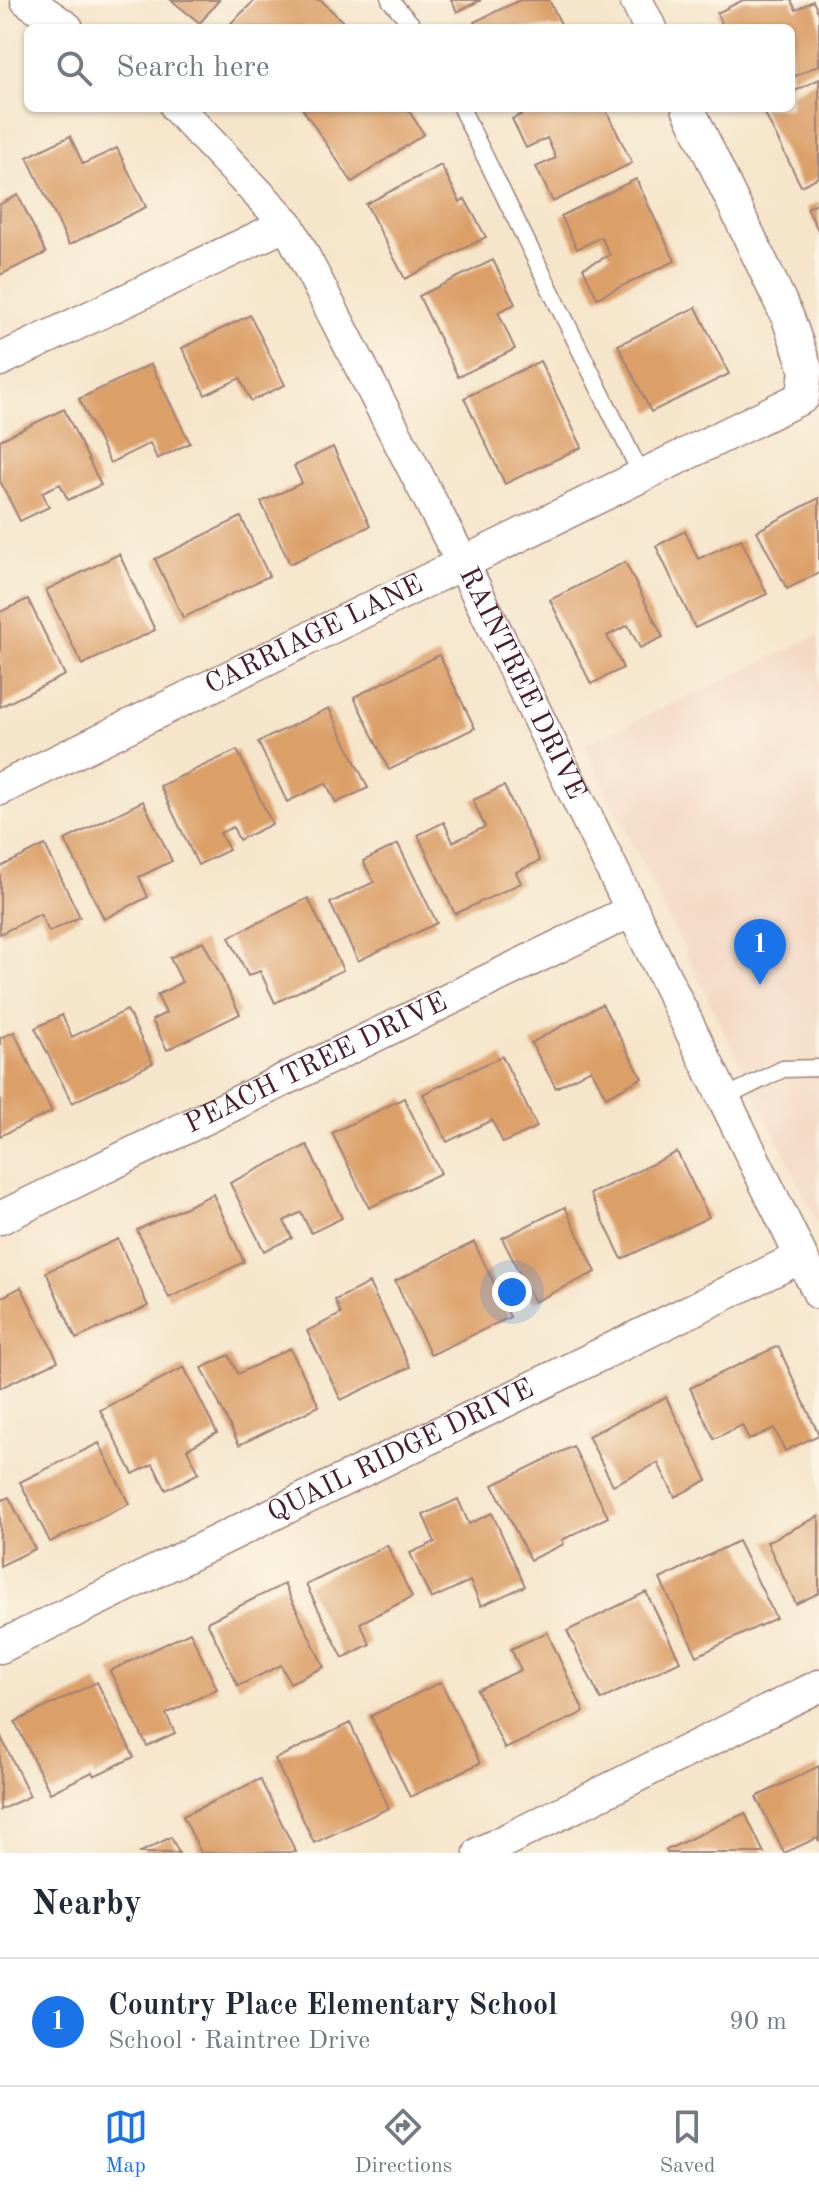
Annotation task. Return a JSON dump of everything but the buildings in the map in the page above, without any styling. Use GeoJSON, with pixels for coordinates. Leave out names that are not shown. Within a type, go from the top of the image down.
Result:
{"type":"FeatureCollection","features":[{"type":"Feature","properties":{"kind":"street"},"geometry":{"type":"LineString","coordinates":[[27,0],[61,24]]}},
{"type":"Feature","properties":{"kind":"street"},"geometry":{"type":"LineString","coordinates":[[636,0],[648,24]]}},
{"type":"Feature","properties":{"kind":"street","name":"RAINTREE DRIVE"},"geometry":{"type":"LineString","coordinates":[[181,112],[287,224],[463,564],[819,1293]]}},
{"type":"Feature","properties":{"kind":"street","name":"CARRIAGE LANE"},"geometry":{"type":"LineString","coordinates":[[0,789],[803,397],[806,369],[788,318],[690,112]]}},
{"type":"Feature","properties":{"kind":"street"},"geometry":{"type":"LineString","coordinates":[[0,360],[287,224]]}},
{"type":"Feature","properties":{"kind":"street","name":"PEACH TREE DRIVE"},"geometry":{"type":"LineString","coordinates":[[0,1218],[633,910]]}},
{"type":"Feature","properties":{"kind":"street","name":"QUAIL RIDGE DRIVE"},"geometry":{"type":"LineString","coordinates":[[0,1647],[801,1257]]}},
{"type":"Feature","properties":{"kind":"street"},"geometry":{"type":"LineString","coordinates":[[480,1853],[819,1686]]}},
{"type":"Feature","properties":{"kind":"lane"},"geometry":{"type":"LineString","coordinates":[[390,0],[411,24]]}},
{"type":"Feature","properties":{"kind":"lane"},"geometry":{"type":"LineString","coordinates":[[463,112],[642,476]]}},
{"type":"Feature","properties":{"kind":"lane"},"geometry":{"type":"LineString","coordinates":[[724,1098],[783,1069],[819,1068]]}},
{"type":"Feature","properties":{"kind":"shaded area"},"geometry":{"type":"Polygon","coordinates":[[[819,635],[819,1225],[584,745],[819,635]]]}},
{"type":"Feature","properties":{"kind":"place","name":"Country Place Elementary School"},"geometry":{"type":"Point","coordinates":[760,985]}}]}
